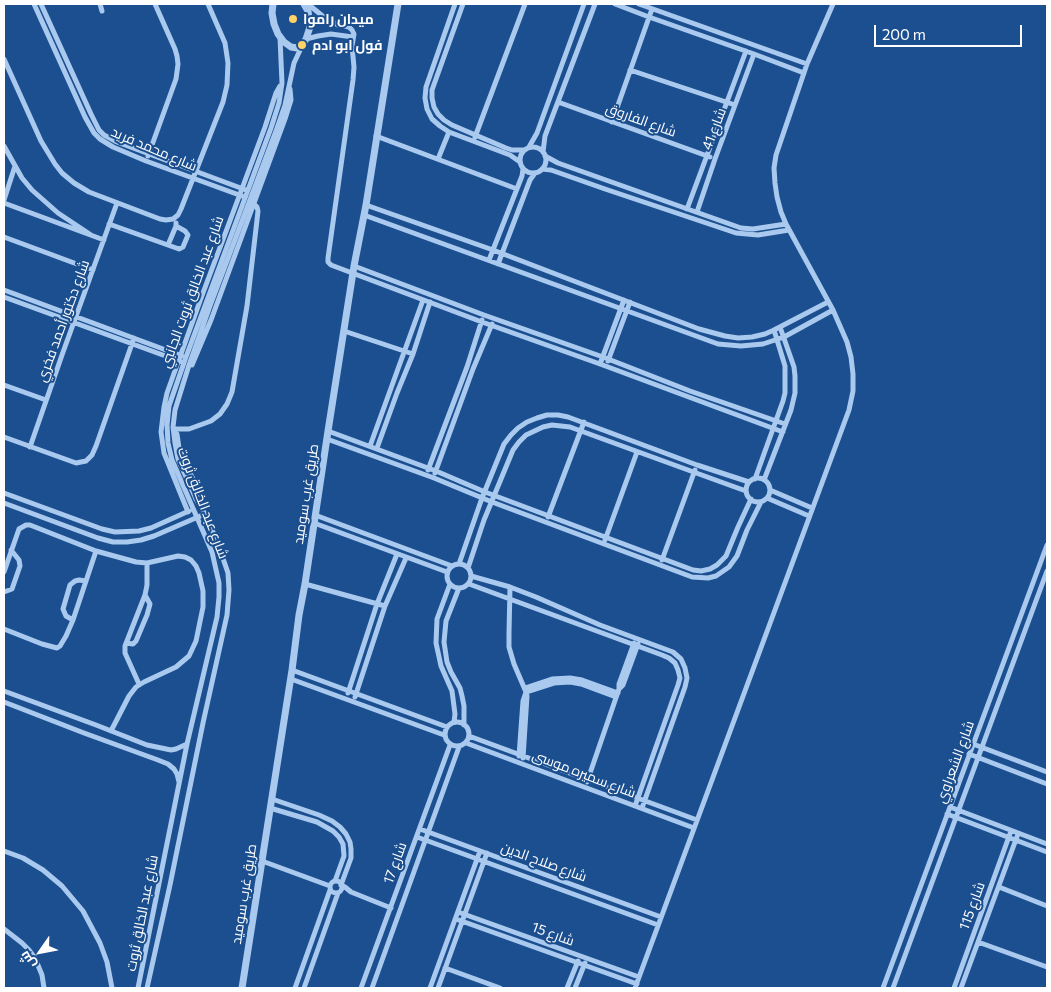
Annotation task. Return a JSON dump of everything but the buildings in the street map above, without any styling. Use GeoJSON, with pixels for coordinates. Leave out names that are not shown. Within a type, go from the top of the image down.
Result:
{"type":"FeatureCollection","features":[{"type":"Feature","properties":{"kind":"street","name":"شارع محمد فريد"},"geometry":{"type":"LineString","coordinates":[[34,4],[85,117],[94,133],[106,144],[196,172],[250,192]]}},
{"type":"Feature","properties":{"kind":"street","name":"شارع محمد فريد"},"geometry":{"type":"LineString","coordinates":[[41,4],[99,130],[110,139],[147,158],[249,199]]}},
{"type":"Feature","properties":{"kind":"street"},"geometry":{"type":"LineString","coordinates":[[100,4],[102,11]]}},
{"type":"Feature","properties":{"kind":"street"},"geometry":{"type":"LineString","coordinates":[[147,158],[176,79],[178,64],[178,56],[154,4]]}},
{"type":"Feature","properties":{"kind":"street"},"geometry":{"type":"LineString","coordinates":[[4,59],[41,141],[62,173],[89,192],[160,219],[172,219],[178,215],[181,209],[223,102],[227,85],[228,70],[225,43],[208,4]]}},
{"type":"Feature","properties":{"kind":"street"},"geometry":{"type":"LineString","coordinates":[[268,4],[280,37],[290,47],[297,48],[304,41],[310,27],[310,18],[306,4]]}},
{"type":"Feature","properties":{"kind":"street"},"geometry":{"type":"LineString","coordinates":[[272,13],[273,4]]}},
{"type":"Feature","properties":{"kind":"street"},"geometry":{"type":"LineString","coordinates":[[306,4],[338,25],[351,28],[353,32],[353,80],[328,258],[328,262],[331,265],[353,270],[493,318],[785,424]]}},
{"type":"Feature","properties":{"kind":"street","name":"طريق غرب سوميد"},"geometry":{"type":"LineString","coordinates":[[242,988],[353,270],[366,205],[398,4]]}},
{"type":"Feature","properties":{"kind":"street"},"geometry":{"type":"LineString","coordinates":[[455,4],[426,87],[425,98],[427,109],[432,118],[449,132],[512,150],[537,147],[544,154],[558,162],[735,226],[747,229],[786,224]]}},
{"type":"Feature","properties":{"kind":"street"},"geometry":{"type":"LineString","coordinates":[[464,4],[432,90],[434,106],[444,120],[520,162]]}},
{"type":"Feature","properties":{"kind":"street"},"geometry":{"type":"LineString","coordinates":[[474,138],[525,4]]}},
{"type":"Feature","properties":{"kind":"street"},"geometry":{"type":"LineString","coordinates":[[489,260],[522,176],[523,169],[520,156],[537,133],[584,4]]}},
{"type":"Feature","properties":{"kind":"street"},"geometry":{"type":"LineString","coordinates":[[542,170],[545,163],[545,136],[594,4]]}},
{"type":"Feature","properties":{"kind":"street"},"geometry":{"type":"LineString","coordinates":[[615,4],[804,73]]}},
{"type":"Feature","properties":{"kind":"street"},"geometry":{"type":"LineString","coordinates":[[639,4],[807,64]]}},
{"type":"Feature","properties":{"kind":"street"},"geometry":{"type":"LineString","coordinates":[[636,986],[849,410],[853,391],[851,357],[846,342],[833,310],[781,212],[777,197],[774,168],[776,155],[807,64],[833,4]]}},
{"type":"Feature","properties":{"kind":"street"},"geometry":{"type":"LineString","coordinates":[[612,122],[652,9]]}},
{"type":"Feature","properties":{"kind":"street"},"geometry":{"type":"LineString","coordinates":[[449,18],[457,21]]}},
{"type":"Feature","properties":{"kind":"street"},"geometry":{"type":"LineString","coordinates":[[304,41],[325,35],[353,37]]}},
{"type":"Feature","properties":{"kind":"street","name":"شارع عبد الخالق ثروت"},"geometry":{"type":"LineString","coordinates":[[138,988],[187,744],[220,597],[220,583],[212,552],[197,517],[191,510],[172,460],[168,443],[167,425],[169,406],[249,199],[274,120],[282,83],[280,37]]}},
{"type":"Feature","properties":{"kind":"street","name":"شارع عبد الخالق ثروت"},"geometry":{"type":"LineString","coordinates":[[250,192],[266,164],[285,105],[294,63],[304,41]]}},
{"type":"Feature","properties":{"kind":"street"},"geometry":{"type":"LineString","coordinates":[[750,53],[752,45]]}},
{"type":"Feature","properties":{"kind":"street","name":"شارع 41"},"geometry":{"type":"LineString","coordinates":[[692,210],[707,156],[727,102],[750,53]]}},
{"type":"Feature","properties":{"kind":"street","name":"شارع 41"},"geometry":{"type":"LineString","coordinates":[[692,210],[715,159],[736,105],[750,53]]}},
{"type":"Feature","properties":{"kind":"street"},"geometry":{"type":"LineString","coordinates":[[630,70],[736,105]]}},
{"type":"Feature","properties":{"kind":"street","name":"شارع الفاروق"},"geometry":{"type":"LineString","coordinates":[[558,102],[715,159]]}},
{"type":"Feature","properties":{"kind":"street"},"geometry":{"type":"LineString","coordinates":[[438,159],[449,132]]}},
{"type":"Feature","properties":{"kind":"street"},"geometry":{"type":"LineString","coordinates":[[376,136],[517,189]]}},
{"type":"Feature","properties":{"kind":"street"},"geometry":{"type":"LineString","coordinates":[[4,146],[22,178],[32,190],[43,201],[91,235]]}},
{"type":"Feature","properties":{"kind":"street"},"geometry":{"type":"LineString","coordinates":[[15,166],[4,201],[104,240]]}},
{"type":"Feature","properties":{"kind":"street"},"geometry":{"type":"LineString","coordinates":[[523,169],[535,173]]}},
{"type":"Feature","properties":{"kind":"street"},"geometry":{"type":"LineString","coordinates":[[498,264],[530,180],[535,173],[542,170],[551,170],[605,190],[736,233],[758,235],[789,230]]}},
{"type":"Feature","properties":{"kind":"street"},"geometry":{"type":"LineString","coordinates":[[196,499],[198,489],[179,448],[176,429],[186,364],[212,320],[250,192]]}},
{"type":"Feature","properties":{"kind":"street"},"geometry":{"type":"LineString","coordinates":[[176,429],[189,429],[211,421],[220,414],[232,392],[247,306],[258,211],[257,207],[249,199]]}},
{"type":"Feature","properties":{"kind":"street","name":"شارع دكتور أحمد فخري"},"geometry":{"type":"LineString","coordinates":[[30,447],[116,202]]}},
{"type":"Feature","properties":{"kind":"street"},"geometry":{"type":"LineString","coordinates":[[366,205],[493,250],[699,329],[724,336],[752,337],[774,330],[828,302]]}},
{"type":"Feature","properties":{"kind":"street"},"geometry":{"type":"LineString","coordinates":[[690,218],[692,210]]}},
{"type":"Feature","properties":{"kind":"street"},"geometry":{"type":"LineString","coordinates":[[364,215],[708,340],[730,346],[752,346],[784,338],[833,310]]}},
{"type":"Feature","properties":{"kind":"street"},"geometry":{"type":"LineString","coordinates":[[168,245],[176,226],[175,221],[172,219]]}},
{"type":"Feature","properties":{"kind":"street"},"geometry":{"type":"LineString","coordinates":[[109,224],[178,249],[183,247],[188,235],[176,226]]}},
{"type":"Feature","properties":{"kind":"street"},"geometry":{"type":"LineString","coordinates":[[4,237],[93,270]]}},
{"type":"Feature","properties":{"kind":"street"},"geometry":{"type":"LineString","coordinates":[[353,270],[423,300],[782,432]]}},
{"type":"Feature","properties":{"kind":"street"},"geometry":{"type":"LineString","coordinates":[[4,290],[188,358]]}},
{"type":"Feature","properties":{"kind":"street"},"geometry":{"type":"LineString","coordinates":[[4,297],[186,364]]}},
{"type":"Feature","properties":{"kind":"street"},"geometry":{"type":"LineString","coordinates":[[370,446],[423,300]]}},
{"type":"Feature","properties":{"kind":"street"},"geometry":{"type":"LineString","coordinates":[[600,364],[624,300]]}},
{"type":"Feature","properties":{"kind":"street"},"geometry":{"type":"LineString","coordinates":[[377,448],[430,302]]}},
{"type":"Feature","properties":{"kind":"street"},"geometry":{"type":"LineString","coordinates":[[606,366],[630,302]]}},
{"type":"Feature","properties":{"kind":"street"},"geometry":{"type":"LineString","coordinates":[[426,475],[467,367],[484,315]]}},
{"type":"Feature","properties":{"kind":"street"},"geometry":{"type":"LineString","coordinates":[[434,478],[493,318]]}},
{"type":"Feature","properties":{"kind":"street"},"geometry":{"type":"LineString","coordinates":[[764,480],[793,402],[795,385],[794,367],[780,327]]}},
{"type":"Feature","properties":{"kind":"street"},"geometry":{"type":"LineString","coordinates":[[412,330],[419,333]]}},
{"type":"Feature","properties":{"kind":"street"},"geometry":{"type":"LineString","coordinates":[[755,479],[783,402],[785,366],[774,330]]}},
{"type":"Feature","properties":{"kind":"street"},"geometry":{"type":"LineString","coordinates":[[344,331],[412,354]]}},
{"type":"Feature","properties":{"kind":"street"},"geometry":{"type":"LineString","coordinates":[[4,437],[76,463],[90,458],[96,446],[134,338]]}},
{"type":"Feature","properties":{"kind":"street","name":"شارع عبد الخالق ثروت"},"geometry":{"type":"LineString","coordinates":[[147,988],[227,615],[229,590],[228,573],[217,541],[178,459],[173,427],[186,364]]}},
{"type":"Feature","properties":{"kind":"street"},"geometry":{"type":"LineString","coordinates":[[4,385],[46,400]]}},
{"type":"Feature","properties":{"kind":"street"},"geometry":{"type":"LineString","coordinates":[[390,391],[397,393]]}},
{"type":"Feature","properties":{"kind":"street"},"geometry":{"type":"LineString","coordinates":[[382,411],[389,413]]}},
{"type":"Feature","properties":{"kind":"street"},"geometry":{"type":"LineString","coordinates":[[327,439],[434,478],[482,498],[492,502],[692,578],[716,576],[729,567],[737,556],[760,502],[767,498],[770,490],[764,480],[755,479],[749,482],[697,465],[568,416],[547,415],[527,422],[518,428],[504,444],[482,498],[459,564]]}},
{"type":"Feature","properties":{"kind":"street"},"geometry":{"type":"LineString","coordinates":[[546,522],[584,422]]}},
{"type":"Feature","properties":{"kind":"street"},"geometry":{"type":"LineString","coordinates":[[468,568],[484,520],[513,450],[526,435],[543,427],[552,425],[570,427],[746,491]]}},
{"type":"Feature","properties":{"kind":"street"},"geometry":{"type":"LineString","coordinates":[[328,431],[377,448],[662,560],[693,570],[710,569],[726,556],[751,500]]}},
{"type":"Feature","properties":{"kind":"street"},"geometry":{"type":"LineString","coordinates":[[511,435],[519,442]]}},
{"type":"Feature","properties":{"kind":"street"},"geometry":{"type":"LineString","coordinates":[[617,444],[620,436]]}},
{"type":"Feature","properties":{"kind":"street"},"geometry":{"type":"LineString","coordinates":[[604,544],[638,452]]}},
{"type":"Feature","properties":{"kind":"street"},"geometry":{"type":"LineString","coordinates":[[499,456],[509,460]]}},
{"type":"Feature","properties":{"kind":"street"},"geometry":{"type":"LineString","coordinates":[[660,566],[697,465]]}},
{"type":"Feature","properties":{"kind":"street"},"geometry":{"type":"LineString","coordinates":[[749,482],[746,491],[747,495],[751,500],[760,502]]}},
{"type":"Feature","properties":{"kind":"street"},"geometry":{"type":"LineString","coordinates":[[770,490],[812,508]]}},
{"type":"Feature","properties":{"kind":"street"},"geometry":{"type":"LineString","coordinates":[[4,493],[114,532],[139,531],[151,528],[201,506]]}},
{"type":"Feature","properties":{"kind":"street"},"geometry":{"type":"LineString","coordinates":[[767,498],[809,516]]}},
{"type":"Feature","properties":{"kind":"street"},"geometry":{"type":"LineString","coordinates":[[4,503],[113,542],[141,540],[167,532],[205,514]]}},
{"type":"Feature","properties":{"kind":"street"},"geometry":{"type":"LineString","coordinates":[[315,515],[452,566]]}},
{"type":"Feature","properties":{"kind":"street"},"geometry":{"type":"LineString","coordinates":[[314,523],[447,572]]}},
{"type":"Feature","properties":{"kind":"street"},"geometry":{"type":"LineString","coordinates":[[4,572],[18,529],[26,525],[96,551],[136,562],[147,563],[178,556],[191,560],[196,566],[203,588],[203,607],[196,641],[189,656],[176,667],[139,684],[129,696],[111,731]]}},
{"type":"Feature","properties":{"kind":"street","name":"شارع الشعراوي"},"geometry":{"type":"LineString","coordinates":[[883,988],[1047,544]]}},
{"type":"Feature","properties":{"kind":"street"},"geometry":{"type":"LineString","coordinates":[[4,592],[12,590],[20,566],[19,560],[11,550]]}},
{"type":"Feature","properties":{"kind":"street"},"geometry":{"type":"LineString","coordinates":[[4,629],[42,644],[56,648],[60,646],[73,620],[96,551]]}},
{"type":"Feature","properties":{"kind":"street"},"geometry":{"type":"LineString","coordinates":[[346,699],[377,604],[397,554]]}},
{"type":"Feature","properties":{"kind":"street"},"geometry":{"type":"LineString","coordinates":[[354,702],[385,606],[406,558]]}},
{"type":"Feature","properties":{"kind":"street"},"geometry":{"type":"LineString","coordinates":[[1041,561],[1047,564]]}},
{"type":"Feature","properties":{"kind":"street"},"geometry":{"type":"LineString","coordinates":[[139,684],[125,653],[126,644],[145,595],[147,563]]}},
{"type":"Feature","properties":{"kind":"street"},"geometry":{"type":"LineString","coordinates":[[459,564],[468,568],[471,576],[469,584],[458,588],[450,584],[447,572],[452,566],[459,564]]}},
{"type":"Feature","properties":{"kind":"street"},"geometry":{"type":"LineString","coordinates":[[1038,570],[1047,572]]}},
{"type":"Feature","properties":{"kind":"street","name":"شارع الشعراوي"},"geometry":{"type":"LineString","coordinates":[[893,988],[1047,572]]}},
{"type":"Feature","properties":{"kind":"street"},"geometry":{"type":"LineString","coordinates":[[471,576],[510,587],[536,597],[600,625],[673,652],[681,659],[686,668],[687,678],[685,687],[642,808]]}},
{"type":"Feature","properties":{"kind":"street"},"geometry":{"type":"LineString","coordinates":[[73,620],[66,616],[63,609],[70,585],[79,580],[86,581]]}},
{"type":"Feature","properties":{"kind":"street"},"geometry":{"type":"LineString","coordinates":[[305,584],[385,606]]}},
{"type":"Feature","properties":{"kind":"street"},"geometry":{"type":"LineString","coordinates":[[450,584],[437,619],[436,643],[441,666],[452,691],[454,722]]}},
{"type":"Feature","properties":{"kind":"street"},"geometry":{"type":"LineString","coordinates":[[469,584],[669,658],[675,663],[680,678],[635,806]]}},
{"type":"Feature","properties":{"kind":"street"},"geometry":{"type":"LineString","coordinates":[[510,587],[509,647],[514,664],[526,690],[527,699],[521,762]]}},
{"type":"Feature","properties":{"kind":"street"},"geometry":{"type":"LineString","coordinates":[[458,588],[446,621],[444,642],[450,672],[460,688],[462,696],[464,725]]}},
{"type":"Feature","properties":{"kind":"street"},"geometry":{"type":"LineString","coordinates":[[126,644],[133,644],[136,641],[147,615],[150,604],[145,595]]}},
{"type":"Feature","properties":{"kind":"street"},"geometry":{"type":"LineString","coordinates":[[366,639],[374,642]]}},
{"type":"Feature","properties":{"kind":"street"},"geometry":{"type":"LineString","coordinates":[[585,787],[618,693],[619,684],[638,639]]}},
{"type":"Feature","properties":{"kind":"street"},"geometry":{"type":"LineString","coordinates":[[292,670],[447,727]]}},
{"type":"Feature","properties":{"kind":"street"},"geometry":{"type":"LineString","coordinates":[[291,679],[444,735]]}},
{"type":"Feature","properties":{"kind":"street"},"geometry":{"type":"LineString","coordinates":[[526,690],[565,682],[618,693]]}},
{"type":"Feature","properties":{"kind":"street"},"geometry":{"type":"LineString","coordinates":[[4,691],[147,745],[170,750],[187,744]]}},
{"type":"Feature","properties":{"kind":"street"},"geometry":{"type":"LineString","coordinates":[[14,707],[19,698]]}},
{"type":"Feature","properties":{"kind":"street"},"geometry":{"type":"LineString","coordinates":[[4,702],[168,764],[174,769],[180,783]]}},
{"type":"Feature","properties":{"kind":"street"},"geometry":{"type":"LineString","coordinates":[[454,722],[464,725],[469,731],[466,743],[459,747],[450,745],[444,735],[447,727],[454,722]]}},
{"type":"Feature","properties":{"kind":"street","name":"شارع سميره موسى"},"geometry":{"type":"LineString","coordinates":[[469,736],[697,820]]}},
{"type":"Feature","properties":{"kind":"street","name":"شارع سميره موسى"},"geometry":{"type":"LineString","coordinates":[[466,743],[694,828]]}},
{"type":"Feature","properties":{"kind":"street"},"geometry":{"type":"LineString","coordinates":[[973,744],[1047,772]]}},
{"type":"Feature","properties":{"kind":"street"},"geometry":{"type":"LineString","coordinates":[[144,754],[147,745]]}},
{"type":"Feature","properties":{"kind":"street","name":"شارع 17"},"geometry":{"type":"LineString","coordinates":[[361,988],[450,745]]}},
{"type":"Feature","properties":{"kind":"street","name":"شارع 17"},"geometry":{"type":"LineString","coordinates":[[372,988],[459,747]]}},
{"type":"Feature","properties":{"kind":"street"},"geometry":{"type":"LineString","coordinates":[[969,754],[1047,784]]}},
{"type":"Feature","properties":{"kind":"street"},"geometry":{"type":"LineString","coordinates":[[272,799],[332,821],[346,834],[351,849],[351,858],[341,890],[304,988]]}},
{"type":"Feature","properties":{"kind":"street"},"geometry":{"type":"LineString","coordinates":[[950,807],[1047,844]]}},
{"type":"Feature","properties":{"kind":"street"},"geometry":{"type":"LineString","coordinates":[[270,808],[317,822],[333,831],[343,844],[344,856],[335,881],[332,882],[296,988]]}},
{"type":"Feature","properties":{"kind":"street"},"geometry":{"type":"LineString","coordinates":[[948,814],[1047,852]]}},
{"type":"Feature","properties":{"kind":"street","name":"شارع صلاح الدين"},"geometry":{"type":"LineString","coordinates":[[420,828],[661,917]]}},
{"type":"Feature","properties":{"kind":"street","name":"شارع 115"},"geometry":{"type":"LineString","coordinates":[[956,988],[1011,831]]}},
{"type":"Feature","properties":{"kind":"street","name":"شارع 115"},"geometry":{"type":"LineString","coordinates":[[956,988],[978,942],[1018,834]]}},
{"type":"Feature","properties":{"kind":"street","name":"شارع صلاح الدين"},"geometry":{"type":"LineString","coordinates":[[416,837],[658,925]]}},
{"type":"Feature","properties":{"kind":"street"},"geometry":{"type":"LineString","coordinates":[[430,988],[480,850]]}},
{"type":"Feature","properties":{"kind":"street"},"geometry":{"type":"LineString","coordinates":[[4,851],[23,858],[43,870],[62,886],[82,911],[96,935],[107,962],[112,988]]}},
{"type":"Feature","properties":{"kind":"street"},"geometry":{"type":"LineString","coordinates":[[438,988],[487,853]]}},
{"type":"Feature","properties":{"kind":"street"},"geometry":{"type":"LineString","coordinates":[[262,861],[330,888],[334,893],[351,892]]}},
{"type":"Feature","properties":{"kind":"street"},"geometry":{"type":"LineString","coordinates":[[531,879],[534,870]]}},
{"type":"Feature","properties":{"kind":"street"},"geometry":{"type":"LineString","coordinates":[[335,881],[351,892],[391,908]]}},
{"type":"Feature","properties":{"kind":"street"},"geometry":{"type":"LineString","coordinates":[[159,883],[170,885]]}},
{"type":"Feature","properties":{"kind":"street"},"geometry":{"type":"LineString","coordinates":[[999,887],[1047,906]]}},
{"type":"Feature","properties":{"kind":"street","name":"شارع 15"},"geometry":{"type":"LineString","coordinates":[[458,912],[639,977]]}},
{"type":"Feature","properties":{"kind":"street","name":"شارع 15"},"geometry":{"type":"LineString","coordinates":[[456,919],[584,965],[636,986]]}},
{"type":"Feature","properties":{"kind":"street"},"geometry":{"type":"LineString","coordinates":[[4,929],[29,950],[35,958],[42,975],[44,988]]}},
{"type":"Feature","properties":{"kind":"street"},"geometry":{"type":"LineString","coordinates":[[978,942],[1047,967]]}},
{"type":"Feature","properties":{"kind":"street"},"geometry":{"type":"LineString","coordinates":[[567,988],[580,956]]}},
{"type":"Feature","properties":{"kind":"street"},"geometry":{"type":"LineString","coordinates":[[575,988],[588,958]]}},
{"type":"Feature","properties":{"kind":"street"},"geometry":{"type":"LineString","coordinates":[[445,968],[500,988]]}},
{"type":"Feature","properties":{"kind":"place","name":"ميدان راموا"},"geometry":{"type":"Point","coordinates":[293,19]}},
{"type":"Feature","properties":{"kind":"place","name":"فول ابو ادم"},"geometry":{"type":"Point","coordinates":[302,45]}}]}
